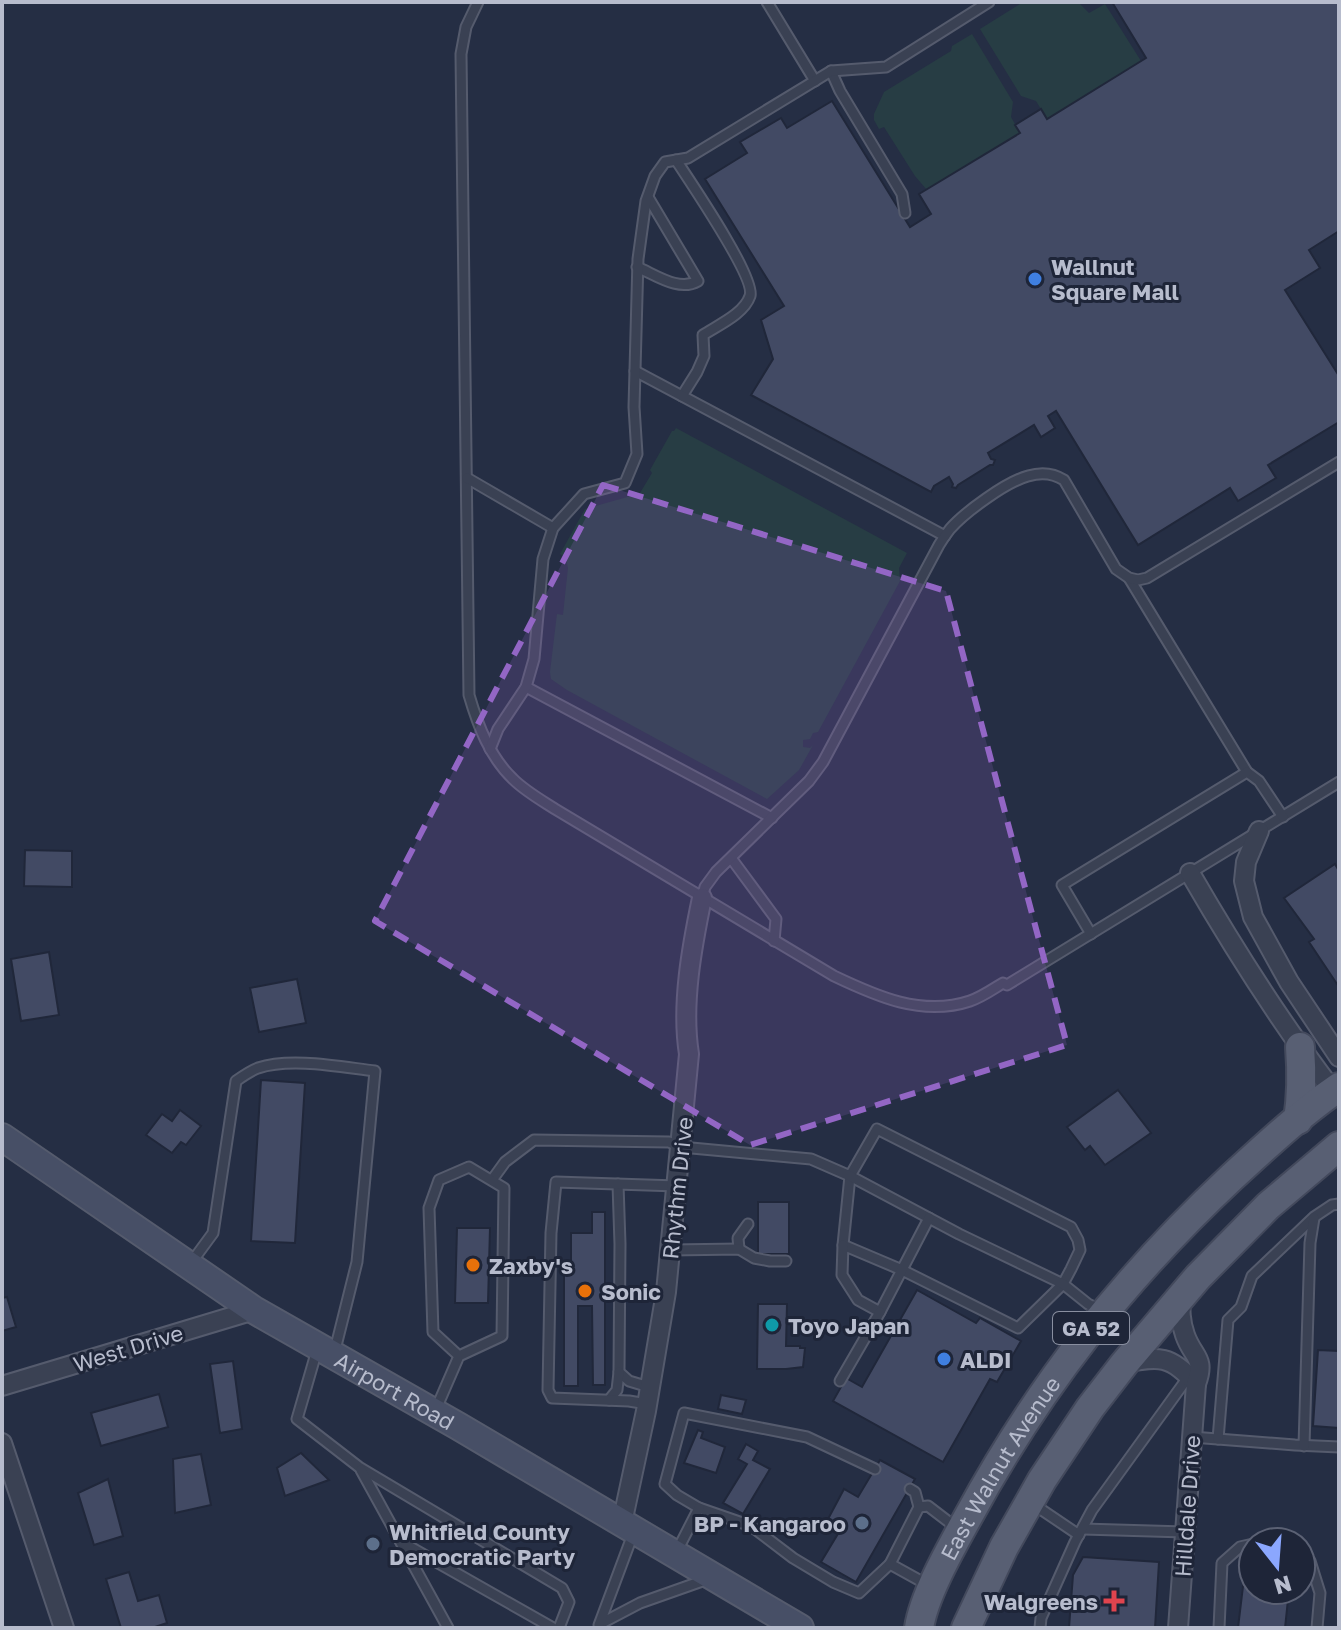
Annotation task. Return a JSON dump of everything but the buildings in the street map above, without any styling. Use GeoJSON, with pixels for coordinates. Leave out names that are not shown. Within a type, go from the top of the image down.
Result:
{"type":"FeatureCollection","features":[{"type":"Feature","properties":{"kind":"main road"},"geometry":{"type":"LineString","coordinates":[[1298,1120],[1302,1086],[1300,1047]]}},
{"type":"Feature","properties":{"kind":"main road","name":"East Walnut Avenue"},"geometry":{"type":"LineString","coordinates":[[919,1628],[922,1611],[991,1474],[1030,1412],[1104,1312],[1200,1207],[1274,1139],[1336,1089]]}},
{"type":"Feature","properties":{"kind":"main road","name":"East Walnut Avenue"},"geometry":{"type":"LineString","coordinates":[[966,1628],[1004,1547],[1030,1502],[1090,1408],[1124,1364],[1181,1295],[1268,1206],[1339,1146]]}},
{"type":"Feature","properties":{"kind":"street"},"geometry":{"type":"LineString","coordinates":[[1259,831],[1246,862],[1244,881],[1253,917],[1289,982],[1339,1057]]}},
{"type":"Feature","properties":{"kind":"street"},"geometry":{"type":"LineString","coordinates":[[1190,873],[1255,981],[1300,1047],[1336,1089]]}},
{"type":"Feature","properties":{"kind":"street","name":"Rhythm Drive"},"geometry":{"type":"LineString","coordinates":[[628,1527],[671,1250],[689,1054],[686,1033],[692,947],[702,898]]}},
{"type":"Feature","properties":{"kind":"street","name":"Airport Road"},"geometry":{"type":"LineString","coordinates":[[2,1137],[254,1310],[434,1412],[800,1628]]}},
{"type":"Feature","properties":{"kind":"street","name":"Hilldale Drive"},"geometry":{"type":"LineString","coordinates":[[1178,1628],[1192,1437],[1192,1380],[1200,1373],[1200,1363],[1185,1335],[1180,1317],[1181,1295]]}},
{"type":"Feature","properties":{"kind":"street","name":"West Drive"},"geometry":{"type":"LineString","coordinates":[[2,1386],[254,1310]]}},
{"type":"Feature","properties":{"kind":"street"},"geometry":{"type":"LineString","coordinates":[[1124,1364],[1162,1358],[1179,1367],[1192,1380]]}},
{"type":"Feature","properties":{"kind":"street"},"geometry":{"type":"LineString","coordinates":[[2,1443],[64,1628]]}},
{"type":"Feature","properties":{"kind":"lane"},"geometry":{"type":"LineString","coordinates":[[478,2],[466,27],[461,54],[469,695],[490,749],[514,781],[555,809],[834,976],[881,998],[938,1006],[973,1000],[1003,983],[1007,985],[1339,782]]}},
{"type":"Feature","properties":{"kind":"lane"},"geometry":{"type":"LineString","coordinates":[[767,2],[815,81]]}},
{"type":"Feature","properties":{"kind":"lane"},"geometry":{"type":"LineString","coordinates":[[490,749],[498,729],[526,687],[534,659],[543,559],[553,528],[584,494],[625,483],[637,454],[637,267],[648,197],[655,176],[665,162],[688,158],[831,71],[886,67],[989,2]]}},
{"type":"Feature","properties":{"kind":"lane"},"geometry":{"type":"LineString","coordinates":[[831,71],[902,194],[905,213]]}},
{"type":"Feature","properties":{"kind":"lane"},"geometry":{"type":"LineString","coordinates":[[676,160],[734,253],[751,288],[750,298],[740,311],[703,335],[704,356],[682,396]]}},
{"type":"Feature","properties":{"kind":"lane"},"geometry":{"type":"LineString","coordinates":[[637,267],[677,285],[690,286],[698,281],[648,197]]}},
{"type":"Feature","properties":{"kind":"lane"},"geometry":{"type":"LineString","coordinates":[[635,371],[945,536]]}},
{"type":"Feature","properties":{"kind":"lane"},"geometry":{"type":"LineString","coordinates":[[702,898],[705,887],[716,872],[809,781],[823,762],[945,536],[974,507],[1019,479],[1031,475],[1056,475],[1064,480],[1116,569],[1138,580],[1147,578],[1339,462]]}},
{"type":"Feature","properties":{"kind":"lane"},"geometry":{"type":"LineString","coordinates":[[467,478],[553,528]]}},
{"type":"Feature","properties":{"kind":"lane"},"geometry":{"type":"LineString","coordinates":[[1129,578],[1247,772],[1259,781],[1283,817]]}},
{"type":"Feature","properties":{"kind":"lane"},"geometry":{"type":"LineString","coordinates":[[526,687],[772,818]]}},
{"type":"Feature","properties":{"kind":"lane"},"geometry":{"type":"LineString","coordinates":[[1091,934],[1062,885],[1247,772]]}},
{"type":"Feature","properties":{"kind":"lane"},"geometry":{"type":"LineString","coordinates":[[731,858],[776,919],[774,941]]}},
{"type":"Feature","properties":{"kind":"lane"},"geometry":{"type":"LineString","coordinates":[[189,1266],[213,1233],[236,1081],[254,1069],[270,1065],[316,1064],[375,1071],[357,1262],[326,1351],[297,1419],[359,1467],[562,1588],[569,1602],[556,1628],[402,1543]]}},
{"type":"Feature","properties":{"kind":"lane"},"geometry":{"type":"LineString","coordinates":[[843,1245],[902,1270],[1018,1328],[1063,1284],[1080,1250],[1078,1240],[1071,1227],[877,1129],[850,1176],[843,1245],[842,1275],[858,1300],[880,1312]]}},
{"type":"Feature","properties":{"kind":"lane"},"geometry":{"type":"LineString","coordinates":[[492,1180],[505,1162],[534,1140],[669,1142],[681,1147],[811,1159],[1063,1284],[1088,1304],[1104,1312]]}},
{"type":"Feature","properties":{"kind":"lane"},"geometry":{"type":"LineString","coordinates":[[434,1412],[459,1356],[502,1336],[504,1188],[469,1167],[439,1180],[429,1208],[433,1332],[459,1356]]}},
{"type":"Feature","properties":{"kind":"lane"},"geometry":{"type":"LineString","coordinates":[[648,1395],[609,1400],[552,1398],[548,1390],[551,1233],[556,1182],[677,1186]]}},
{"type":"Feature","properties":{"kind":"lane"},"geometry":{"type":"LineString","coordinates":[[609,1400],[617,1390],[619,1372],[618,1184]]}},
{"type":"Feature","properties":{"kind":"lane"},"geometry":{"type":"LineString","coordinates":[[1218,1439],[1228,1320],[1241,1307],[1252,1276],[1314,1217],[1339,1204]]}},
{"type":"Feature","properties":{"kind":"lane"},"geometry":{"type":"LineString","coordinates":[[1304,1446],[1310,1243],[1314,1217]]}},
{"type":"Feature","properties":{"kind":"lane"},"geometry":{"type":"LineString","coordinates":[[840,1381],[929,1218]]}},
{"type":"Feature","properties":{"kind":"lane"},"geometry":{"type":"LineString","coordinates":[[739,1249],[738,1238],[748,1224]]}},
{"type":"Feature","properties":{"kind":"lane"},"geometry":{"type":"LineString","coordinates":[[671,1250],[739,1249],[754,1258],[786,1261]]}},
{"type":"Feature","properties":{"kind":"lane"},"geometry":{"type":"LineString","coordinates":[[619,1372],[648,1395]]}},
{"type":"Feature","properties":{"kind":"lane"},"geometry":{"type":"LineString","coordinates":[[1040,1628],[1041,1618],[1092,1510],[1192,1380]]}},
{"type":"Feature","properties":{"kind":"lane"},"geometry":{"type":"LineString","coordinates":[[875,1469],[807,1437],[684,1413],[665,1484],[699,1508],[751,1526],[793,1558],[833,1582],[859,1593],[890,1564],[919,1507],[915,1492],[910,1489]]}},
{"type":"Feature","properties":{"kind":"lane"},"geometry":{"type":"LineString","coordinates":[[1192,1437],[1339,1447]]}},
{"type":"Feature","properties":{"kind":"lane"},"geometry":{"type":"LineString","coordinates":[[359,1467],[446,1623],[460,1628]]}},
{"type":"Feature","properties":{"kind":"lane"},"geometry":{"type":"LineString","coordinates":[[1030,1502],[1081,1532],[1185,1532]]}},
{"type":"Feature","properties":{"kind":"lane"},"geometry":{"type":"LineString","coordinates":[[919,1507],[928,1506],[960,1531]]}},
{"type":"Feature","properties":{"kind":"lane"},"geometry":{"type":"LineString","coordinates":[[675,1555],[699,1508]]}},
{"type":"Feature","properties":{"kind":"lane"},"geometry":{"type":"LineString","coordinates":[[599,1626],[628,1527]]}},
{"type":"Feature","properties":{"kind":"lane"},"geometry":{"type":"LineString","coordinates":[[1219,1628],[1222,1563],[1237,1550]]}},
{"type":"Feature","properties":{"kind":"lane"},"geometry":{"type":"LineString","coordinates":[[890,1564],[933,1588]]}},
{"type":"Feature","properties":{"kind":"lane"},"geometry":{"type":"LineString","coordinates":[[599,1626],[640,1603],[713,1577]]}},
{"type":"Feature","properties":{"kind":"lane"},"geometry":{"type":"LineString","coordinates":[[1317,1583],[1320,1593],[1317,1628]]}},
{"type":"Feature","properties":{"kind":"highlighted area"},"geometry":{"type":"Polygon","coordinates":[[[603,485],[946,591],[1067,1045],[750,1145],[375,921],[603,485]]]}},
{"type":"Feature","properties":{"kind":"shaded area"},"geometry":{"type":"Polygon","coordinates":[[[1023,2],[1078,2],[1089,13],[1105,4],[1141,61],[1047,119],[1036,101],[1021,96],[980,29],[1023,2]]]}},
{"type":"Feature","properties":{"kind":"shaded area"},"geometry":{"type":"Polygon","coordinates":[[[972,34],[1013,102],[1011,117],[1020,133],[927,190],[884,127],[879,129],[874,114],[884,92],[951,51],[952,46],[972,34]]]}},
{"type":"Feature","properties":{"kind":"shaded area"},"geometry":{"type":"Polygon","coordinates":[[[676,428],[907,553],[899,568],[900,581],[818,732],[813,733],[810,739],[803,740],[803,747],[813,745],[799,770],[767,799],[551,679],[557,614],[563,615],[568,568],[566,558],[560,554],[585,509],[631,496],[637,498],[676,428]]]}},
{"type":"Feature","properties":{"kind":"place","name":"Wallnut Square Mall"},"geometry":{"type":"Point","coordinates":[1035,279]}},
{"type":"Feature","properties":{"kind":"place","name":"Zaxby's"},"geometry":{"type":"Point","coordinates":[473,1265]}},
{"type":"Feature","properties":{"kind":"place","name":"Sonic"},"geometry":{"type":"Point","coordinates":[585,1291]}},
{"type":"Feature","properties":{"kind":"place","name":"Toyo Japan"},"geometry":{"type":"Point","coordinates":[772,1325]}},
{"type":"Feature","properties":{"kind":"place","name":"ALDI"},"geometry":{"type":"Point","coordinates":[944,1359]}},
{"type":"Feature","properties":{"kind":"place","name":"BP - Kangaroo"},"geometry":{"type":"Point","coordinates":[862,1523]}},
{"type":"Feature","properties":{"kind":"place","name":"Whitfield County Democratic Party"},"geometry":{"type":"Point","coordinates":[373,1544]}},
{"type":"Feature","properties":{"kind":"place","name":"Walgreens"},"geometry":{"type":"Point","coordinates":[1114,1601]}}]}
